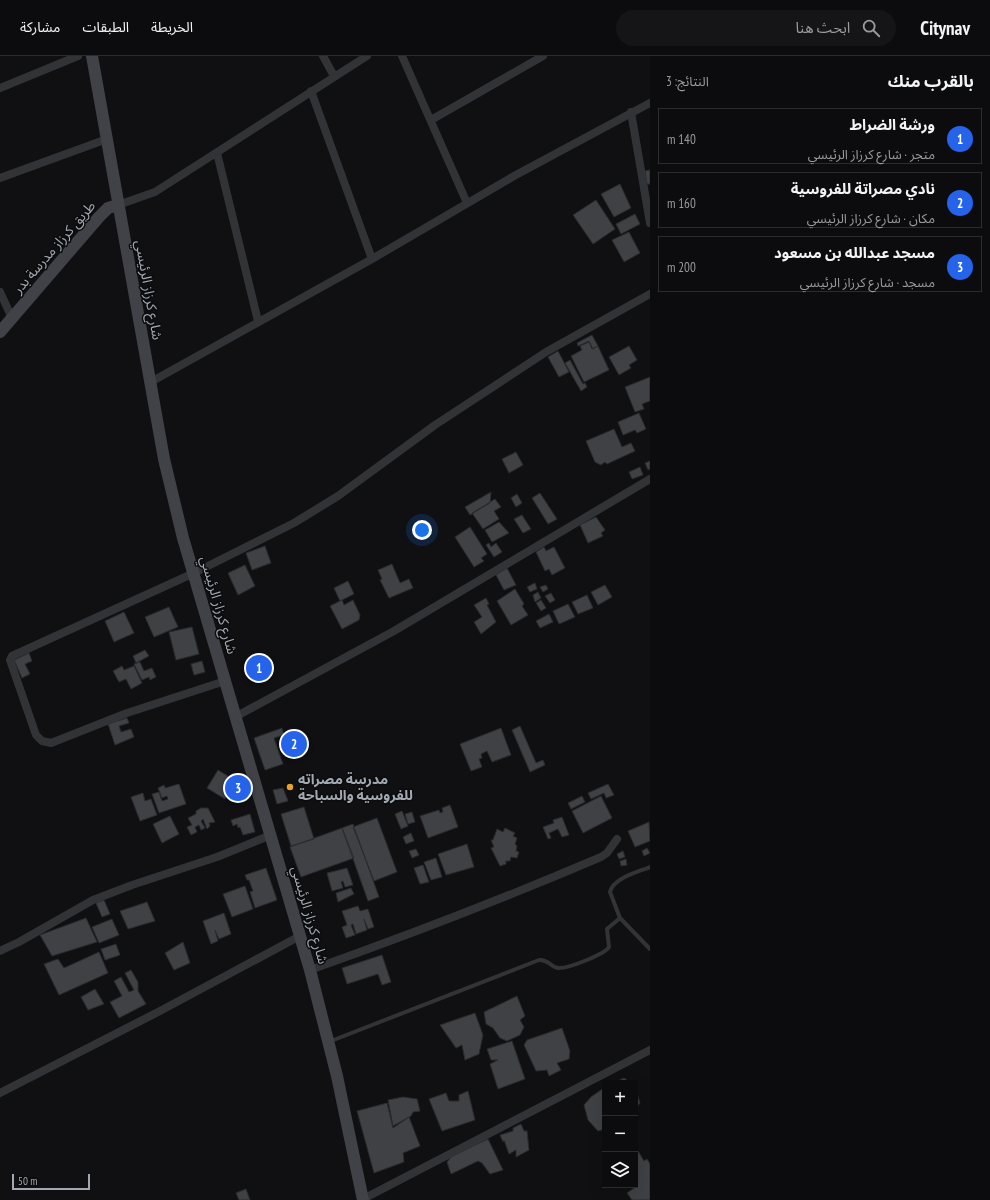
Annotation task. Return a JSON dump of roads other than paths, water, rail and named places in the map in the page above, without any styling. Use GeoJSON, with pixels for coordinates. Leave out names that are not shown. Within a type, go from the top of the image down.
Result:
{"type":"FeatureCollection","features":[{"type":"Feature","properties":{"kind":"street"},"geometry":{"type":"LineString","coordinates":[[0,88],[78,56]]}},
{"type":"Feature","properties":{"kind":"street","name":"شارع كرزاز الرئيسي"},"geometry":{"type":"LineString","coordinates":[[92,56],[149,382],[164,459],[235,717],[310,970],[328,1042],[363,1199]]}},
{"type":"Feature","properties":{"kind":"street"},"geometry":{"type":"LineString","coordinates":[[323,56],[334,76]]}},
{"type":"Feature","properties":{"kind":"street"},"geometry":{"type":"LineString","coordinates":[[118,205],[155,192],[217,153],[252,128],[367,56]]}},
{"type":"Feature","properties":{"kind":"street"},"geometry":{"type":"LineString","coordinates":[[402,56],[467,203]]}},
{"type":"Feature","properties":{"kind":"street"},"geometry":{"type":"LineString","coordinates":[[431,120],[543,56]]}},
{"type":"Feature","properties":{"kind":"street"},"geometry":{"type":"LineString","coordinates":[[311,92],[372,259]]}},
{"type":"Feature","properties":{"kind":"street"},"geometry":{"type":"LineString","coordinates":[[149,382],[372,259],[467,203],[631,112],[650,103]]}},
{"type":"Feature","properties":{"kind":"street"},"geometry":{"type":"LineString","coordinates":[[631,112],[650,223]]}},
{"type":"Feature","properties":{"kind":"street"},"geometry":{"type":"LineString","coordinates":[[0,178],[107,139]]}},
{"type":"Feature","properties":{"kind":"street"},"geometry":{"type":"LineString","coordinates":[[217,153],[258,321]]}},
{"type":"Feature","properties":{"kind":"street","name":"طريق كرزاز مدرسة بدر"},"geometry":{"type":"LineString","coordinates":[[0,332],[99,217],[108,208],[118,205]]}},
{"type":"Feature","properties":{"kind":"street"},"geometry":{"type":"LineString","coordinates":[[0,292],[12,318]]}},
{"type":"Feature","properties":{"kind":"street"},"geometry":{"type":"LineString","coordinates":[[226,681],[127,713],[51,743],[42,742],[36,735],[10,660],[12,656],[194,572],[294,523],[338,496],[435,425],[546,352],[650,294]]}},
{"type":"Feature","properties":{"kind":"street"},"geometry":{"type":"LineString","coordinates":[[235,717],[400,628],[650,479]]}},
{"type":"Feature","properties":{"kind":"street"},"geometry":{"type":"LineString","coordinates":[[0,951],[19,942],[93,900],[132,884],[217,856],[271,835]]}},
{"type":"Feature","properties":{"kind":"street"},"geometry":{"type":"LineString","coordinates":[[310,970],[417,932],[507,897],[601,857],[607,853],[617,840]]}},
{"type":"Feature","properties":{"kind":"street"},"geometry":{"type":"LineString","coordinates":[[0,1093],[153,1015],[300,936]]}},
{"type":"Feature","properties":{"kind":"street"},"geometry":{"type":"LineString","coordinates":[[363,1199],[650,1050]]}},
{"type":"Feature","properties":{"kind":"lane"},"geometry":{"type":"LineString","coordinates":[[650,867],[617,882],[611,888],[611,896],[620,918],[650,949]]}},
{"type":"Feature","properties":{"kind":"lane"},"geometry":{"type":"LineString","coordinates":[[328,1042],[539,960],[548,961],[554,967],[562,968],[604,953],[609,947],[607,928],[620,918]]}},
{"type":"Feature","properties":{"kind":"place","name":"ورشة الضراط"},"geometry":{"type":"Point","coordinates":[259,668]}},
{"type":"Feature","properties":{"kind":"place","name":"نادي مصراتة للفروسية"},"geometry":{"type":"Point","coordinates":[294,744]}},
{"type":"Feature","properties":{"kind":"place","name":"مدرسة مصراته للفروسية والسباحة"},"geometry":{"type":"Point","coordinates":[290,787]}},
{"type":"Feature","properties":{"kind":"place","name":"مسجد عبدالله بن مسعود"},"geometry":{"type":"Point","coordinates":[238,788]}}]}
